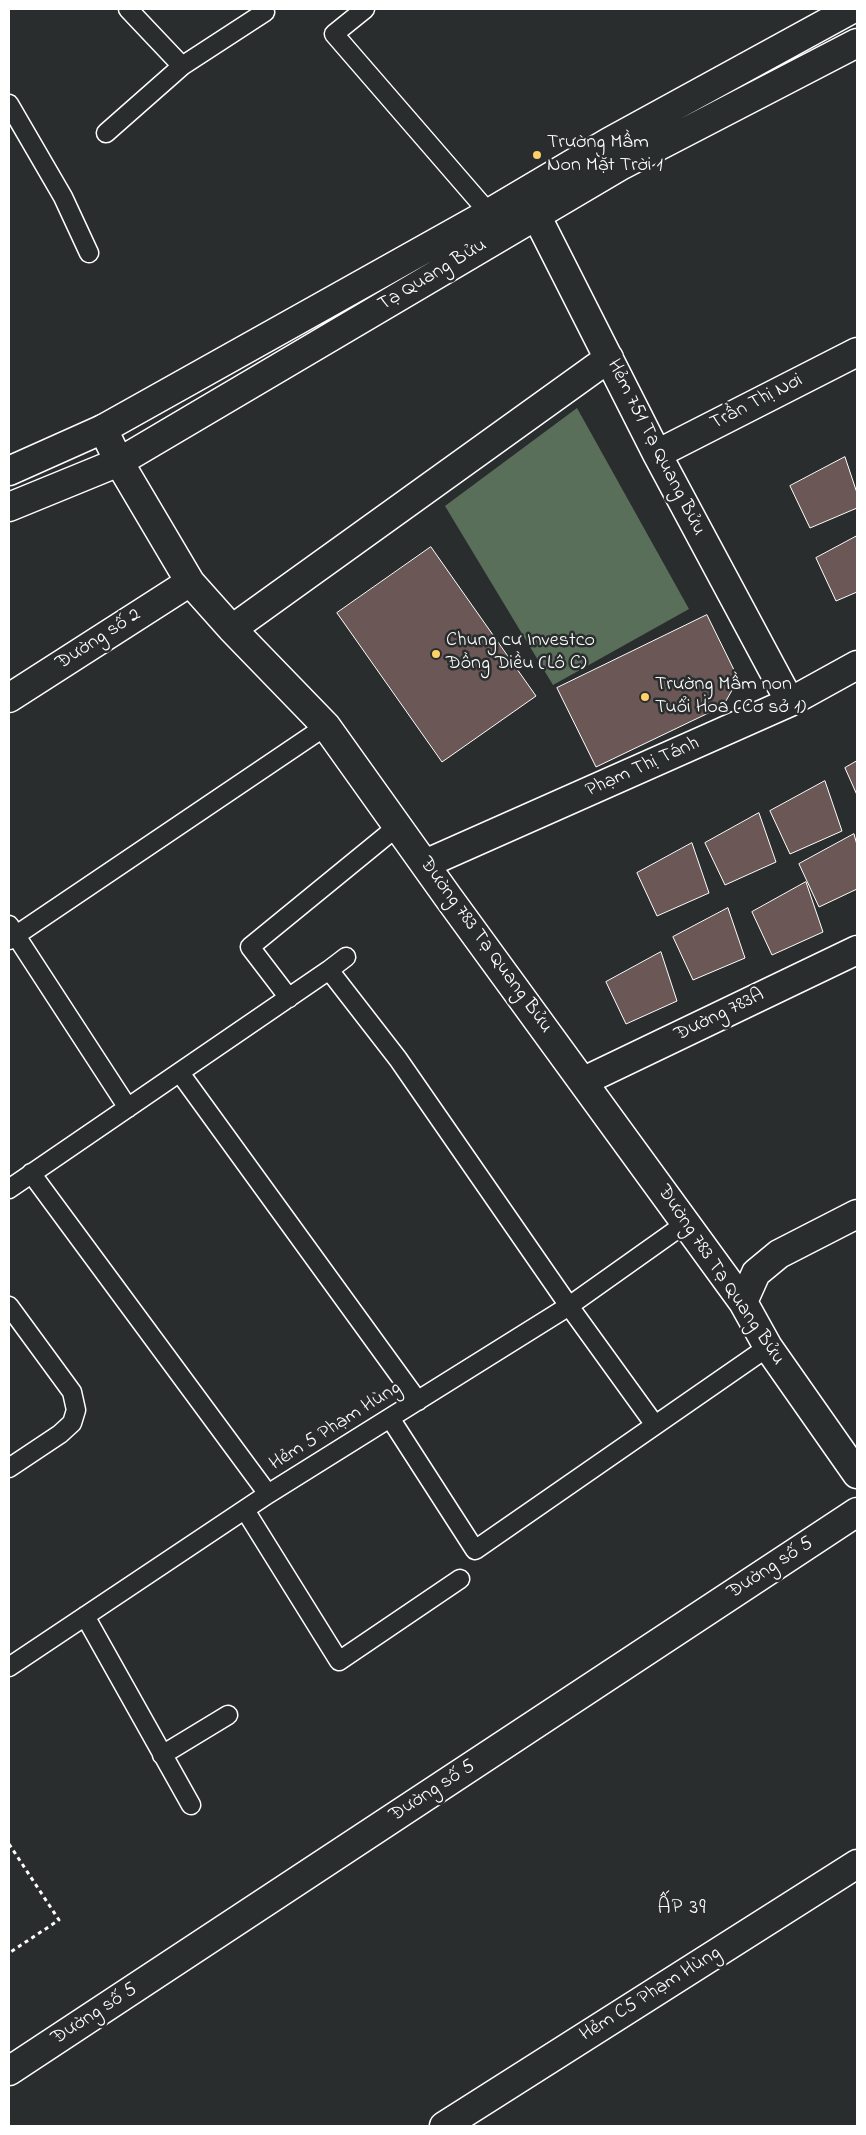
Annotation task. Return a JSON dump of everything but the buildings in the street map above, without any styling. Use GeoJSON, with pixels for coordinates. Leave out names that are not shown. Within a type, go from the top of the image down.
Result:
{"type":"FeatureCollection","features":[{"type":"Feature","properties":{"kind":"street","name":"Tạ Quang Bửu"},"geometry":{"type":"LineString","coordinates":[[9,507],[119,462],[529,204],[609,142],[852,9]]}},
{"type":"Feature","properties":{"kind":"street","name":"Tạ Quang Bửu"},"geometry":{"type":"LineString","coordinates":[[9,471],[103,429],[489,213],[529,204],[622,165],[857,43]]}},
{"type":"Feature","properties":{"kind":"street","name":"Hẻm 751 Tạ Quang Bửu"},"geometry":{"type":"LineString","coordinates":[[529,204],[657,454],[790,702]]}},
{"type":"Feature","properties":{"kind":"street","name":"Trần Thị Nơi"},"geometry":{"type":"LineString","coordinates":[[657,454],[857,352]]}},
{"type":"Feature","properties":{"kind":"street"},"geometry":{"type":"LineString","coordinates":[[232,629],[609,358]]}},
{"type":"Feature","properties":{"kind":"street","name":"Đường 783 Tạ Quang Bửu"},"geometry":{"type":"LineString","coordinates":[[103,429],[119,462],[190,582],[232,629],[326,726],[448,898],[743,1302],[768,1347],[857,1474]]}},
{"type":"Feature","properties":{"kind":"street","name":"Đường số 2"},"geometry":{"type":"LineString","coordinates":[[9,698],[190,582]]}},
{"type":"Feature","properties":{"kind":"street","name":"Phạm Thị Tánh"},"geometry":{"type":"LineString","coordinates":[[425,864],[790,702],[857,665]]}},
{"type":"Feature","properties":{"kind":"street","name":"Đường 783A"},"geometry":{"type":"LineString","coordinates":[[584,1082],[857,950]]}},
{"type":"Feature","properties":{"kind":"street"},"geometry":{"type":"LineString","coordinates":[[743,1302],[756,1273],[779,1254],[857,1214]]}},
{"type":"Feature","properties":{"kind":"street","name":"Đường số 5"},"geometry":{"type":"LineString","coordinates":[[9,2071],[857,1512]]}},
{"type":"Feature","properties":{"kind":"street","name":"Hẻm C5 Phạm Hùng"},"geometry":{"type":"LineString","coordinates":[[444,2126],[857,1864]]}},
{"type":"Feature","properties":{"kind":"lane"},"geometry":{"type":"LineString","coordinates":[[128,9],[182,66]]}},
{"type":"Feature","properties":{"kind":"lane"},"geometry":{"type":"LineString","coordinates":[[365,9],[334,34],[489,213]]}},
{"type":"Feature","properties":{"kind":"lane"},"geometry":{"type":"LineString","coordinates":[[106,133],[182,66],[265,12]]}},
{"type":"Feature","properties":{"kind":"lane"},"geometry":{"type":"LineString","coordinates":[[9,104],[63,197],[90,253]]}},
{"type":"Feature","properties":{"kind":"lane"},"geometry":{"type":"LineString","coordinates":[[128,1108],[11,933],[326,726]]}},
{"type":"Feature","properties":{"kind":"lane"},"geometry":{"type":"LineString","coordinates":[[289,998],[250,947],[398,826]]}},
{"type":"Feature","properties":{"kind":"lane"},"geometry":{"type":"LineString","coordinates":[[9,1189],[180,1074],[346,957]]}},
{"type":"Feature","properties":{"kind":"lane"},"geometry":{"type":"LineString","coordinates":[[329,970],[398,1059],[569,1306],[655,1425]]}},
{"type":"Feature","properties":{"kind":"lane"},"geometry":{"type":"LineString","coordinates":[[180,1074],[418,1401]]}},
{"type":"Feature","properties":{"kind":"lane"},"geometry":{"type":"LineString","coordinates":[[32,1173],[268,1494]]}},
{"type":"Feature","properties":{"kind":"lane","name":"Hẻm 5 Phạm Hùng"},"geometry":{"type":"LineString","coordinates":[[9,1667],[268,1494],[569,1306],[686,1223]]}},
{"type":"Feature","properties":{"kind":"lane"},"geometry":{"type":"LineString","coordinates":[[9,1306],[72,1392],[76,1410],[72,1423],[60,1434],[9,1468]]}},
{"type":"Feature","properties":{"kind":"lane"},"geometry":{"type":"LineString","coordinates":[[390,1418],[475,1550],[768,1347]]}},
{"type":"Feature","properties":{"kind":"lane"},"geometry":{"type":"LineString","coordinates":[[245,1510],[339,1660],[460,1580]]}},
{"type":"Feature","properties":{"kind":"lane"},"geometry":{"type":"LineString","coordinates":[[85,1616],[191,1804]]}},
{"type":"Feature","properties":{"kind":"lane"},"geometry":{"type":"LineString","coordinates":[[162,1755],[228,1715]]}},
{"type":"Feature","properties":{"kind":"path"},"geometry":{"type":"LineString","coordinates":[[9,1844],[59,1920],[9,1953]]}},
{"type":"Feature","properties":{"kind":"green space"},"geometry":{"type":"Polygon","coordinates":[[[577,408],[689,609],[553,685],[445,506],[577,408]]]}},
{"type":"Feature","properties":{"kind":"place","name":"Trường Mầm Non Mặt Trời 1"},"geometry":{"type":"Point","coordinates":[537,155]}},
{"type":"Feature","properties":{"kind":"place","name":"Chung cư Investco Đồng Diều (Lô C)"},"geometry":{"type":"Point","coordinates":[436,654]}},
{"type":"Feature","properties":{"kind":"place","name":"Trường Mầm non Tuổi Hoa (Cơ sở 1)"},"geometry":{"type":"Point","coordinates":[645,697]}},
{"type":"Feature","properties":{"kind":"district","name":"ẤP 39"},"geometry":{"type":"Point","coordinates":[682,1910]}}]}
